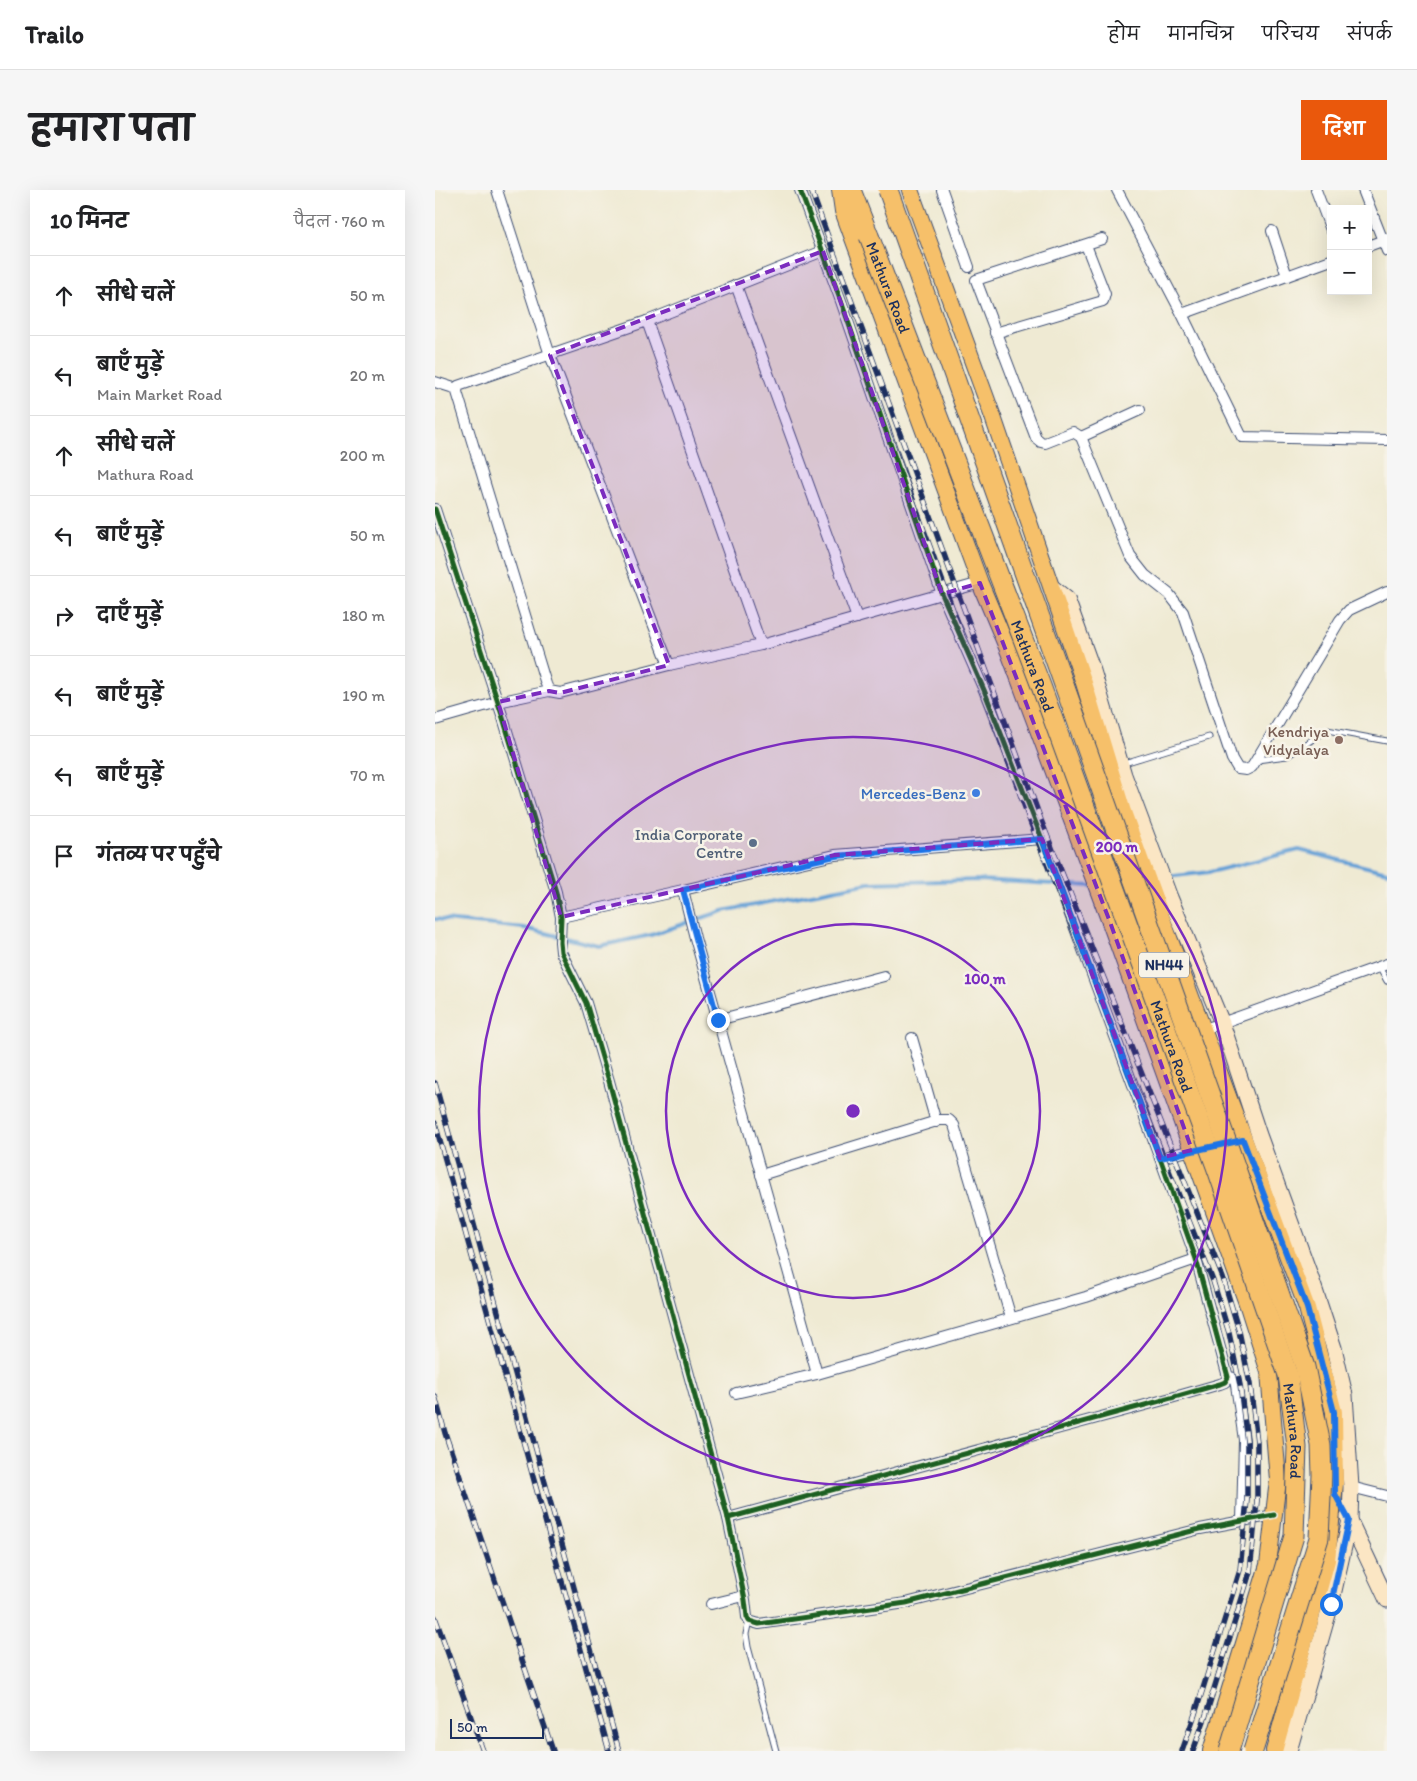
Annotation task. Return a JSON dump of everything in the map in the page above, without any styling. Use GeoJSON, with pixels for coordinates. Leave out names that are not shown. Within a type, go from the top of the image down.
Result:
{"type":"FeatureCollection","features":[{"type":"Feature","properties":{"kind":"highway","name":"Mathura Road"},"geometry":{"type":"LineString","coordinates":[[851,190],[1041,686],[1218,1172],[1288,1374],[1297,1447],[1294,1536],[1229,1751]]}},
{"type":"Feature","properties":{"kind":"highway","name":"Mathura Road"},"geometry":{"type":"LineString","coordinates":[[888,190],[1223,1131],[1305,1367],[1321,1444],[1322,1475],[1319,1538],[1253,1751]]}},
{"type":"Feature","properties":{"kind":"main road","name":"Mathura Road"},"geometry":{"type":"LineString","coordinates":[[840,190],[843,211],[980,583],[1009,652],[1097,886],[1269,1372],[1278,1480],[1268,1565],[1211,1751]]}},
{"type":"Feature","properties":{"kind":"main road"},"geometry":{"type":"LineString","coordinates":[[910,190],[1051,586],[1084,683],[1123,812],[1151,875],[1180,969],[1202,1030],[1251,1138],[1307,1308],[1334,1412],[1335,1494],[1327,1560],[1274,1751]]}},
{"type":"Feature","properties":{"kind":"main road"},"geometry":{"type":"LineString","coordinates":[[1132,983],[1180,969]]}},
{"type":"Feature","properties":{"kind":"main road"},"geometry":{"type":"LineString","coordinates":[[1192,1150],[1251,1138]]}},
{"type":"Feature","properties":{"kind":"street"},"geometry":{"type":"LineString","coordinates":[[497,190],[550,355],[669,665]]}},
{"type":"Feature","properties":{"kind":"street"},"geometry":{"type":"LineString","coordinates":[[727,1518],[1180,1396],[1225,1382],[1228,1377],[1196,1259],[1160,1158],[1042,839],[984,690],[942,594],[800,190]]}},
{"type":"Feature","properties":{"kind":"street"},"geometry":{"type":"LineString","coordinates":[[942,190],[969,267]]}},
{"type":"Feature","properties":{"kind":"street"},"geometry":{"type":"LineString","coordinates":[[1117,190],[1182,314],[1242,437],[1387,440]]}},
{"type":"Feature","properties":{"kind":"street"},"geometry":{"type":"LineString","coordinates":[[1316,190],[1327,219]]}},
{"type":"Feature","properties":{"kind":"street"},"geometry":{"type":"LineString","coordinates":[[1363,190],[1385,240],[1387,251]]}},
{"type":"Feature","properties":{"kind":"street"},"geometry":{"type":"LineString","coordinates":[[1272,231],[1287,276]]}},
{"type":"Feature","properties":{"kind":"street"},"geometry":{"type":"LineString","coordinates":[[1102,239],[976,280],[1036,438],[1045,443],[1073,432],[1081,437],[1130,556],[1145,575],[1169,594],[1183,612],[1234,764],[1238,769],[1246,770],[1252,767],[1257,760],[1340,620],[1349,610],[1387,592]]}},
{"type":"Feature","properties":{"kind":"street"},"geometry":{"type":"LineString","coordinates":[[1372,245],[1385,240]]}},
{"type":"Feature","properties":{"kind":"street"},"geometry":{"type":"LineString","coordinates":[[995,333],[1103,301],[1105,296],[1086,245]]}},
{"type":"Feature","properties":{"kind":"street"},"geometry":{"type":"LineString","coordinates":[[457,389],[459,385],[647,321],[823,252]]}},
{"type":"Feature","properties":{"kind":"street"},"geometry":{"type":"LineString","coordinates":[[1182,314],[1327,261]]}},
{"type":"Feature","properties":{"kind":"street"},"geometry":{"type":"LineString","coordinates":[[736,285],[857,618]]}},
{"type":"Feature","properties":{"kind":"street"},"geometry":{"type":"LineString","coordinates":[[647,321],[761,645]]}},
{"type":"Feature","properties":{"kind":"street"},"geometry":{"type":"LineString","coordinates":[[435,382],[457,389]]}},
{"type":"Feature","properties":{"kind":"street"},"geometry":{"type":"LineString","coordinates":[[457,389],[549,691]]}},
{"type":"Feature","properties":{"kind":"street"},"geometry":{"type":"LineString","coordinates":[[1081,437],[1140,410]]}},
{"type":"Feature","properties":{"kind":"street"},"geometry":{"type":"LineString","coordinates":[[435,509],[498,702],[556,892],[561,916],[560,937],[564,959],[590,1016],[695,1392],[727,1518],[749,1621],[759,1624],[906,1603],[1200,1529],[1274,1515]]}},
{"type":"Feature","properties":{"kind":"street"},"geometry":{"type":"LineString","coordinates":[[435,720],[498,702],[549,691],[560,693],[669,665],[761,645],[980,583]]}},
{"type":"Feature","properties":{"kind":"street"},"geometry":{"type":"LineString","coordinates":[[1051,586],[1067,599],[1093,671],[1151,875],[1169,895],[1222,1023],[1251,1138],[1310,1275],[1334,1348],[1345,1395],[1351,1487],[1349,1520],[1331,1604],[1289,1751]]}},
{"type":"Feature","properties":{"kind":"street"},"geometry":{"type":"LineString","coordinates":[[561,916],[843,854],[1042,839]]}},
{"type":"Feature","properties":{"kind":"street"},"geometry":{"type":"LineString","coordinates":[[683,890],[817,1374]]}},
{"type":"Feature","properties":{"kind":"street"},"geometry":{"type":"LineString","coordinates":[[1202,1030],[1383,965],[1387,954]]}},
{"type":"Feature","properties":{"kind":"street"},"geometry":{"type":"LineString","coordinates":[[718,1020],[884,976]]}},
{"type":"Feature","properties":{"kind":"street"},"geometry":{"type":"LineString","coordinates":[[912,1038],[936,1122]]}},
{"type":"Feature","properties":{"kind":"street"},"geometry":{"type":"LineString","coordinates":[[761,1175],[936,1122],[949,1120],[954,1125],[1011,1318]]}},
{"type":"Feature","properties":{"kind":"street"},"geometry":{"type":"LineString","coordinates":[[1160,1158],[1192,1150]]}},
{"type":"Feature","properties":{"kind":"street"},"geometry":{"type":"LineString","coordinates":[[736,1393],[817,1374],[1104,1291],[1196,1259]]}},
{"type":"Feature","properties":{"kind":"street"},"geometry":{"type":"LineString","coordinates":[[1228,1377],[1235,1378],[1244,1440],[1242,1521]]}},
{"type":"Feature","properties":{"kind":"street"},"geometry":{"type":"LineString","coordinates":[[1351,1487],[1387,1496]]}},
{"type":"Feature","properties":{"kind":"street"},"geometry":{"type":"LineString","coordinates":[[1335,1494],[1387,1600]]}},
{"type":"Feature","properties":{"kind":"street"},"geometry":{"type":"LineString","coordinates":[[711,1604],[744,1596]]}},
{"type":"Feature","properties":{"kind":"lane"},"geometry":{"type":"LineString","coordinates":[[1257,760],[1287,756],[1327,730],[1387,741]]}},
{"type":"Feature","properties":{"kind":"lane"},"geometry":{"type":"LineString","coordinates":[[1121,764],[1209,737]]}},
{"type":"Feature","properties":{"kind":"lane"},"geometry":{"type":"LineString","coordinates":[[1383,965],[1387,982]]}},
{"type":"Feature","properties":{"kind":"lane"},"geometry":{"type":"LineString","coordinates":[[749,1621],[746,1634],[748,1647],[776,1751]]}},
{"type":"Feature","properties":{"kind":"highlighted area"},"geometry":{"type":"Polygon","coordinates":[[[823,251],[942,594],[980,583],[1110,922],[1192,1150],[1160,1158],[1042,839],[835,855],[561,917],[498,702],[549,691],[560,693],[669,665],[550,355],[823,251]]]}},
{"type":"Feature","properties":{"kind":"waterway"},"geometry":{"type":"LineString","coordinates":[[1166,877],[1210,872],[1299,850],[1387,872]]}},
{"type":"Feature","properties":{"kind":"waterway"},"geometry":{"type":"LineString","coordinates":[[435,919],[524,928],[599,946],[651,935],[723,911],[869,883],[979,880],[1092,886]]}},
{"type":"Feature","properties":{"kind":"railway"},"geometry":{"type":"LineString","coordinates":[[800,190],[1031,824],[1213,1281],[1229,1333],[1240,1385],[1247,1442],[1247,1500],[1240,1570],[1182,1751]]}},
{"type":"Feature","properties":{"kind":"railway"},"geometry":{"type":"LineString","coordinates":[[811,190],[1041,820],[1223,1278],[1239,1331],[1250,1384],[1257,1442],[1257,1501],[1250,1572],[1193,1751]]}},
{"type":"Feature","properties":{"kind":"railway"},"geometry":{"type":"LineString","coordinates":[[435,1083],[619,1751]]}},
{"type":"Feature","properties":{"kind":"railway"},"geometry":{"type":"LineString","coordinates":[[435,1123],[609,1751]]}},
{"type":"Feature","properties":{"kind":"railway"},"geometry":{"type":"LineString","coordinates":[[435,1396],[445,1433],[553,1751]]}},
{"type":"Feature","properties":{"kind":"railway"},"geometry":{"type":"LineString","coordinates":[[435,1617],[483,1751]]}},
{"type":"Feature","properties":{"kind":"cycle path"},"geometry":{"type":"LineString","coordinates":[[728,1518],[1171,1398],[1220,1384],[1225,1382],[1228,1377],[1196,1259],[1160,1158],[1042,839],[984,690],[942,594],[841,301],[800,190]]}},
{"type":"Feature","properties":{"kind":"cycle path"},"geometry":{"type":"LineString","coordinates":[[435,509],[504,721],[556,892],[561,917],[561,952],[586,1003],[609,1081],[728,1518],[749,1621],[759,1624],[906,1603],[1200,1529],[1274,1515]]}},
{"type":"Feature","properties":{"kind":"place","name":"Kendriya Vidyalaya"},"geometry":{"type":"Point","coordinates":[1339,740]}},
{"type":"Feature","properties":{"kind":"place","name":"Mercedes-Benz"},"geometry":{"type":"Point","coordinates":[976,793]}},
{"type":"Feature","properties":{"kind":"place","name":"India Corporate Centre"},"geometry":{"type":"Point","coordinates":[753,843]}},
{"type":"Feature","properties":{"kind":"route"},"geometry":{"type":"LineString","coordinates":[[718,1020],[683,890],[819,858],[850,853],[1042,839],[1160,1158],[1243,1140],[1307,1308],[1334,1412],[1335,1494],[1349,1520],[1331,1604]]}}]}
